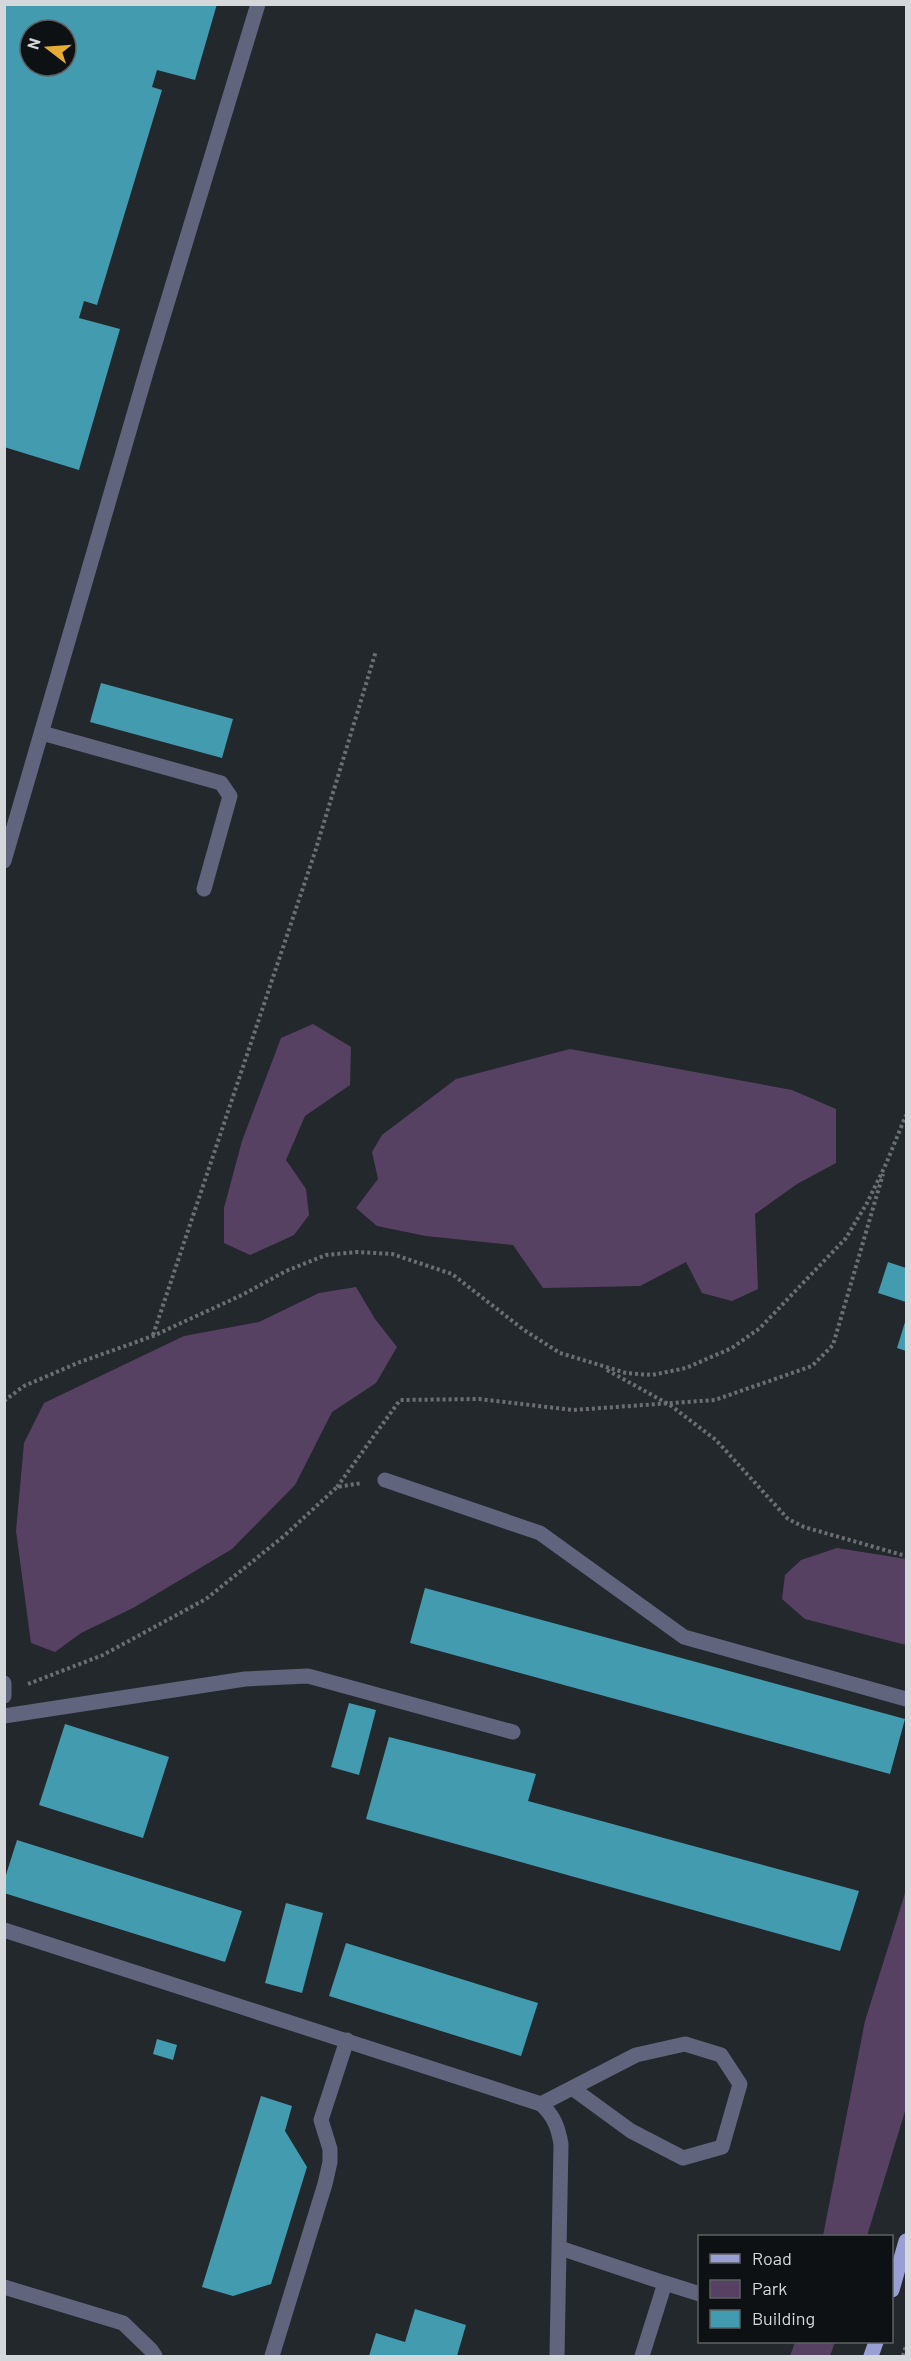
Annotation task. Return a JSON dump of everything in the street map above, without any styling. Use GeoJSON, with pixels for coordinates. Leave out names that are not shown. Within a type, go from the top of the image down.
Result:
{"type":"FeatureCollection","features":[{"type":"Feature","properties":{"kind":"main road"},"geometry":{"type":"LineString","coordinates":[[893,2283],[906,2241]]}},
{"type":"Feature","properties":{"kind":"lane"},"geometry":{"type":"LineString","coordinates":[[4,861],[148,366],[258,4]]}},
{"type":"Feature","properties":{"kind":"lane"},"geometry":{"type":"LineString","coordinates":[[42,733],[221,783],[230,796],[204,889]]}},
{"type":"Feature","properties":{"kind":"lane"},"geometry":{"type":"LineString","coordinates":[[385,1480],[540,1533],[684,1637],[906,1699]]}},
{"type":"Feature","properties":{"kind":"lane"},"geometry":{"type":"LineString","coordinates":[[4,1716],[245,1679],[308,1676],[513,1732]]}},
{"type":"Feature","properties":{"kind":"lane"},"geometry":{"type":"LineString","coordinates":[[4,1930],[542,2104],[552,2114],[561,2144],[557,2356]]}},
{"type":"Feature","properties":{"kind":"lane"},"geometry":{"type":"LineString","coordinates":[[272,2356],[325,2184],[330,2162],[330,2149],[321,2120],[347,2040]]}},
{"type":"Feature","properties":{"kind":"lane"},"geometry":{"type":"LineString","coordinates":[[542,2104],[572,2088],[636,2055],[685,2044],[721,2055],[740,2084],[722,2147],[683,2158],[631,2131],[572,2088]]}},
{"type":"Feature","properties":{"kind":"lane"},"geometry":{"type":"LineString","coordinates":[[560,2248],[698,2294]]}},
{"type":"Feature","properties":{"kind":"lane"},"geometry":{"type":"LineString","coordinates":[[642,2356],[664,2283]]}},
{"type":"Feature","properties":{"kind":"lane"},"geometry":{"type":"LineString","coordinates":[[4,2287],[123,2323],[155,2356]]}},
{"type":"Feature","properties":{"kind":"path"},"geometry":{"type":"LineString","coordinates":[[153,1336],[315,852],[375,651]]}},
{"type":"Feature","properties":{"kind":"path"},"geometry":{"type":"LineString","coordinates":[[4,1401],[24,1386],[80,1362],[153,1336],[242,1295],[286,1271],[326,1255],[357,1252],[392,1254],[452,1274],[524,1330],[560,1353],[626,1373],[652,1375],[686,1368],[732,1348],[760,1328],[846,1238],[867,1203],[906,1115]]}},
{"type":"Feature","properties":{"kind":"path"},"geometry":{"type":"LineString","coordinates":[[5,1691],[103,1655],[206,1599],[284,1536],[337,1487],[400,1400],[478,1400],[573,1410],[670,1405],[715,1400],[812,1366],[833,1345],[886,1164]]}},
{"type":"Feature","properties":{"kind":"path"},"geometry":{"type":"LineString","coordinates":[[601,1367],[670,1405],[716,1440],[788,1519],[804,1527],[906,1556]]}},
{"type":"Feature","properties":{"kind":"path"},"geometry":{"type":"LineString","coordinates":[[337,1487],[385,1480]]}},
{"type":"Feature","properties":{"kind":"path"},"geometry":{"type":"LineString","coordinates":[[903,2356],[906,2346]]}},
{"type":"Feature","properties":{"kind":"green space"},"geometry":{"type":"Polygon","coordinates":[[[313,1024],[351,1047],[350,1085],[305,1116],[286,1160],[306,1189],[309,1215],[294,1235],[250,1255],[224,1243],[224,1208],[242,1141],[281,1038],[313,1024]]]}},
{"type":"Feature","properties":{"kind":"green space"},"geometry":{"type":"Polygon","coordinates":[[[570,1049],[792,1090],[836,1109],[836,1163],[797,1184],[755,1214],[758,1289],[732,1301],[702,1293],[686,1262],[640,1286],[543,1288],[513,1245],[426,1236],[377,1226],[356,1208],[378,1179],[372,1152],[382,1135],[456,1079],[570,1049]]]}},
{"type":"Feature","properties":{"kind":"green space"},"geometry":{"type":"Polygon","coordinates":[[[356,1287],[375,1319],[397,1347],[376,1383],[332,1412],[295,1485],[232,1549],[133,1608],[81,1633],[55,1652],[31,1643],[16,1531],[24,1443],[44,1403],[184,1336],[259,1322],[319,1293],[356,1287]]]}},
{"type":"Feature","properties":{"kind":"green space"},"geometry":{"type":"Polygon","coordinates":[[[837,1548],[906,1559],[906,1645],[805,1619],[782,1599],[785,1575],[801,1560],[837,1548]]]}},
{"type":"Feature","properties":{"kind":"green space"},"geometry":{"type":"Polygon","coordinates":[[[906,1890],[906,2108],[867,2235],[823,2235],[865,2021],[906,1890]]]}},
{"type":"Feature","properties":{"kind":"green space"},"geometry":{"type":"Polygon","coordinates":[[[795,2343],[835,2343],[830,2356],[790,2356],[795,2343]]]}},
{"type":"Feature","properties":{"kind":"building"},"geometry":{"type":"Polygon","coordinates":[[[4,4],[217,4],[195,80],[157,70],[152,87],[162,90],[97,305],[84,301],[79,318],[120,329],[79,470],[4,447],[4,4]]]}},
{"type":"Feature","properties":{"kind":"building"},"geometry":{"type":"Polygon","coordinates":[[[101,683],[233,719],[222,758],[90,722],[101,683]]]}},
{"type":"Feature","properties":{"kind":"building"},"geometry":{"type":"Polygon","coordinates":[[[888,1262],[906,1268],[906,1302],[878,1293],[888,1262]]]}},
{"type":"Feature","properties":{"kind":"building"},"geometry":{"type":"Polygon","coordinates":[[[906,1319],[906,1351],[897,1348],[906,1319]]]}},
{"type":"Feature","properties":{"kind":"building"},"geometry":{"type":"Polygon","coordinates":[[[425,1588],[905,1719],[890,1774],[410,1643],[425,1588]]]}},
{"type":"Feature","properties":{"kind":"building"},"geometry":{"type":"Polygon","coordinates":[[[349,1703],[376,1710],[359,1775],[331,1767],[349,1703]]]}},
{"type":"Feature","properties":{"kind":"building"},"geometry":{"type":"Polygon","coordinates":[[[65,1724],[169,1757],[143,1838],[39,1805],[65,1724]]]}},
{"type":"Feature","properties":{"kind":"building"},"geometry":{"type":"Polygon","coordinates":[[[389,1737],[536,1774],[528,1801],[859,1891],[840,1951],[366,1819],[389,1737]]]}},
{"type":"Feature","properties":{"kind":"building"},"geometry":{"type":"Polygon","coordinates":[[[17,1840],[242,1911],[225,1962],[4,1893],[4,1881],[17,1840]]]}},
{"type":"Feature","properties":{"kind":"building"},"geometry":{"type":"Polygon","coordinates":[[[286,1903],[323,1913],[302,1993],[265,1983],[286,1903]]]}},
{"type":"Feature","properties":{"kind":"building"},"geometry":{"type":"Polygon","coordinates":[[[346,1943],[538,2003],[521,2056],[329,1996],[346,1943]]]}},
{"type":"Feature","properties":{"kind":"building"},"geometry":{"type":"Polygon","coordinates":[[[157,2039],[177,2045],[173,2060],[153,2054],[157,2039]]]}},
{"type":"Feature","properties":{"kind":"building"},"geometry":{"type":"Polygon","coordinates":[[[261,2096],[292,2106],[285,2131],[307,2167],[271,2284],[233,2296],[202,2287],[261,2096]]]}},
{"type":"Feature","properties":{"kind":"building"},"geometry":{"type":"Polygon","coordinates":[[[415,2309],[466,2325],[457,2356],[369,2356],[376,2333],[405,2342],[415,2309]]]}}]}
